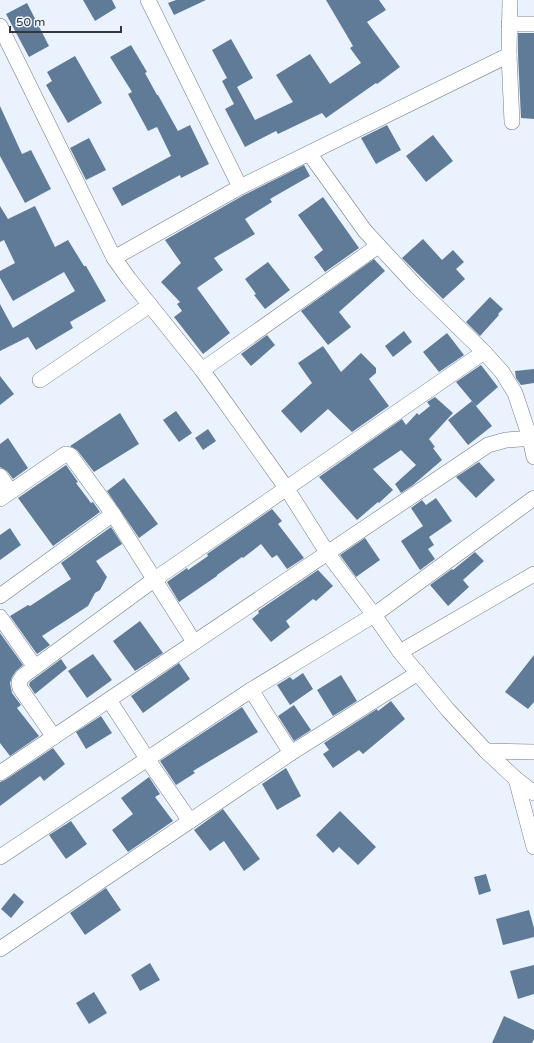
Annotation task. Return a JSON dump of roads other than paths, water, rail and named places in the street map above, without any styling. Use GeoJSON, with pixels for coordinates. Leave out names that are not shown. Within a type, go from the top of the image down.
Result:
{"type":"FeatureCollection","features":[{"type":"Feature","properties":{"kind":"street"},"geometry":{"type":"LineString","coordinates":[[148,0],[240,187]]}},
{"type":"Feature","properties":{"kind":"street"},"geometry":{"type":"LineString","coordinates":[[510,0],[509,55],[512,122]]}},
{"type":"Feature","properties":{"kind":"street"},"geometry":{"type":"LineString","coordinates":[[509,24],[534,24]]}},
{"type":"Feature","properties":{"kind":"street"},"geometry":{"type":"LineString","coordinates":[[0,26],[114,258],[128,279],[202,370],[287,489],[328,554],[400,652],[448,710],[486,751],[516,779],[534,793]]}},
{"type":"Feature","properties":{"kind":"street"},"geometry":{"type":"LineString","coordinates":[[114,258],[240,187],[509,55]]}},
{"type":"Feature","properties":{"kind":"street"},"geometry":{"type":"LineString","coordinates":[[309,153],[365,231],[378,246],[502,372],[515,393],[532,438],[534,457]]}},
{"type":"Feature","properties":{"kind":"street"},"geometry":{"type":"LineString","coordinates":[[202,370],[378,246]]}},
{"type":"Feature","properties":{"kind":"street"},"geometry":{"type":"LineString","coordinates":[[40,380],[150,305]]}},
{"type":"Feature","properties":{"kind":"street"},"geometry":{"type":"LineString","coordinates":[[54,737],[26,698],[19,684],[23,676],[155,579],[484,352]]}},
{"type":"Feature","properties":{"kind":"street"},"geometry":{"type":"LineString","coordinates":[[0,774],[194,642],[488,446],[506,440],[532,438]]}},
{"type":"Feature","properties":{"kind":"street"},"geometry":{"type":"LineString","coordinates":[[0,476],[5,495],[64,455],[68,454],[113,514],[194,642]]}},
{"type":"Feature","properties":{"kind":"street"},"geometry":{"type":"LineString","coordinates":[[0,857],[148,760],[250,690],[374,615],[534,498]]}},
{"type":"Feature","properties":{"kind":"street"},"geometry":{"type":"LineString","coordinates":[[0,596],[113,514]]}},
{"type":"Feature","properties":{"kind":"street"},"geometry":{"type":"LineString","coordinates":[[400,652],[534,574]]}},
{"type":"Feature","properties":{"kind":"street"},"geometry":{"type":"LineString","coordinates":[[0,617],[35,667]]}},
{"type":"Feature","properties":{"kind":"street"},"geometry":{"type":"LineString","coordinates":[[0,949],[291,753],[418,673]]}},
{"type":"Feature","properties":{"kind":"street"},"geometry":{"type":"LineString","coordinates":[[250,690],[291,753]]}},
{"type":"Feature","properties":{"kind":"street"},"geometry":{"type":"LineString","coordinates":[[110,700],[148,760],[190,821]]}},
{"type":"Feature","properties":{"kind":"street"},"geometry":{"type":"LineString","coordinates":[[486,751],[534,752]]}},
{"type":"Feature","properties":{"kind":"street"},"geometry":{"type":"LineString","coordinates":[[516,779],[534,847]]}}]}
